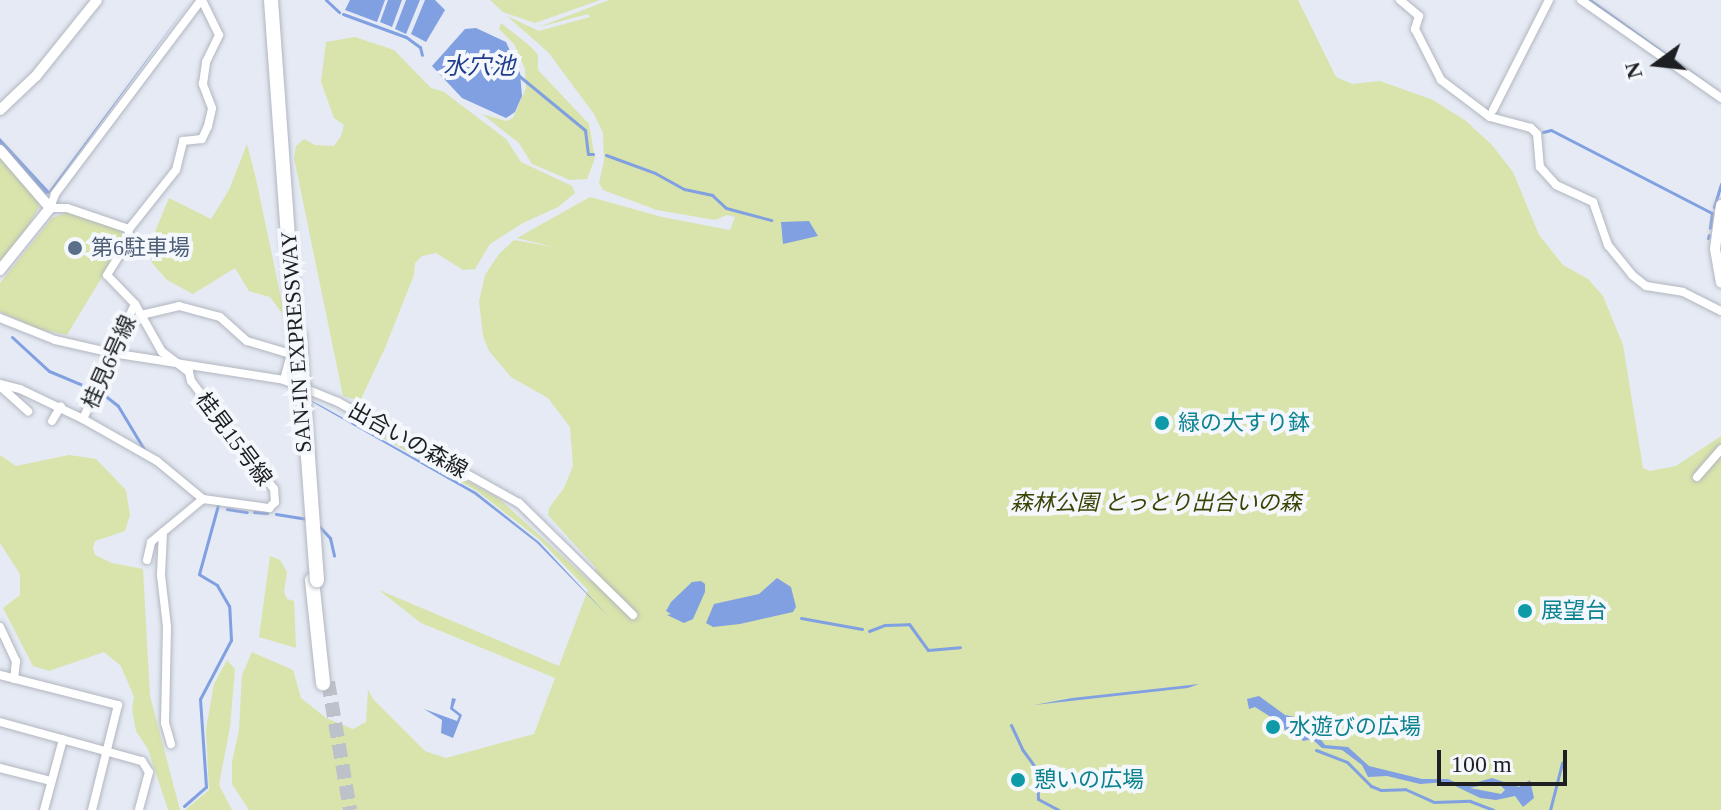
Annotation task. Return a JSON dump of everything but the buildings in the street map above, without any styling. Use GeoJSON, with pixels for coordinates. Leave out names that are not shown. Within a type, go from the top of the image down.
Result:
{"type":"FeatureCollection","features":[{"type":"Feature","properties":{"kind":"highway","name":"SAN-IN EXPRESSWAY"},"geometry":{"type":"LineString","coordinates":[[274,0],[325,683]]}},
{"type":"Feature","properties":{"kind":"street"},"geometry":{"type":"LineString","coordinates":[[0,110],[36,76],[97,0]]}},
{"type":"Feature","properties":{"kind":"street"},"geometry":{"type":"LineString","coordinates":[[0,270],[50,208],[55,194],[202,0]]}},
{"type":"Feature","properties":{"kind":"street","name":"桂見15号線"},"geometry":{"type":"LineString","coordinates":[[202,0],[219,35],[206,62],[203,84],[213,112],[202,139],[183,141],[176,170],[164,189],[129,229],[128,242],[107,275],[135,304],[162,352],[189,372],[191,381],[274,489],[275,502],[269,508],[203,499]]}},
{"type":"Feature","properties":{"kind":"street"},"geometry":{"type":"LineString","coordinates":[[1400,0],[1419,16],[1415,29],[1441,80],[1490,117],[1531,128],[1537,134],[1540,167],[1556,185],[1593,202],[1608,245],[1632,275],[1646,286],[1676,290],[1721,311]]}},
{"type":"Feature","properties":{"kind":"street"},"geometry":{"type":"LineString","coordinates":[[1493,110],[1549,0]]}},
{"type":"Feature","properties":{"kind":"street"},"geometry":{"type":"LineString","coordinates":[[1581,0],[1721,98]]}},
{"type":"Feature","properties":{"kind":"street"},"geometry":{"type":"LineString","coordinates":[[0,150],[50,208],[67,208],[129,229]]}},
{"type":"Feature","properties":{"kind":"street"},"geometry":{"type":"LineString","coordinates":[[1721,205],[1715,249],[1721,282]]}},
{"type":"Feature","properties":{"kind":"street","name":"桂見6号線"},"geometry":{"type":"LineString","coordinates":[[83,419],[135,304]]}},
{"type":"Feature","properties":{"kind":"street"},"geometry":{"type":"LineString","coordinates":[[141,315],[168,306],[220,317],[247,341],[291,354],[284,380]]}},
{"type":"Feature","properties":{"kind":"street","name":"出合いの森線"},"geometry":{"type":"LineString","coordinates":[[0,318],[55,340],[112,353],[284,380],[338,402],[519,503],[633,615]]}},
{"type":"Feature","properties":{"kind":"street"},"geometry":{"type":"LineString","coordinates":[[0,385],[61,406],[157,461],[203,499],[151,542],[147,560]]}},
{"type":"Feature","properties":{"kind":"street"},"geometry":{"type":"LineString","coordinates":[[0,385],[28,411]]}},
{"type":"Feature","properties":{"kind":"street"},"geometry":{"type":"LineString","coordinates":[[52,421],[61,406]]}},
{"type":"Feature","properties":{"kind":"street"},"geometry":{"type":"LineString","coordinates":[[1697,477],[1721,449]]}},
{"type":"Feature","properties":{"kind":"street"},"geometry":{"type":"LineString","coordinates":[[163,532],[161,575],[167,627],[165,723],[171,744]]}},
{"type":"Feature","properties":{"kind":"street"},"geometry":{"type":"LineString","coordinates":[[0,627],[14,655],[14,679]]}},
{"type":"Feature","properties":{"kind":"street"},"geometry":{"type":"LineString","coordinates":[[0,675],[118,705],[92,810]]}},
{"type":"Feature","properties":{"kind":"street"},"geometry":{"type":"LineString","coordinates":[[0,722],[142,761],[149,772],[139,810]]}},
{"type":"Feature","properties":{"kind":"street"},"geometry":{"type":"LineString","coordinates":[[44,810],[63,739]]}},
{"type":"Feature","properties":{"kind":"street"},"geometry":{"type":"LineString","coordinates":[[0,768],[51,781]]}},
{"type":"Feature","properties":{"kind":"green space"},"geometry":{"type":"Polygon","coordinates":[[[490,0],[600,0],[535,23],[503,12],[490,0]]]}},
{"type":"Feature","properties":{"kind":"green space","name":"森林公園 とっとり出合いの森"},"geometry":{"type":"Polygon","coordinates":[[[609,0],[1298,0],[1336,77],[1352,84],[1380,81],[1433,100],[1466,121],[1492,145],[1513,172],[1539,235],[1563,265],[1588,279],[1603,296],[1623,345],[1643,468],[1650,471],[1676,466],[1721,436],[1721,810],[249,810],[232,784],[232,762],[239,730],[242,675],[252,652],[293,670],[301,698],[326,718],[353,729],[366,722],[368,690],[374,700],[425,751],[446,758],[534,734],[555,678],[421,623],[379,590],[559,666],[588,590],[540,540],[477,491],[351,420],[497,497],[591,582],[596,568],[548,515],[573,466],[570,427],[548,398],[511,377],[489,351],[483,336],[479,301],[485,275],[499,254],[514,240],[553,247],[517,238],[590,197],[662,217],[730,230],[735,217],[727,215],[715,220],[657,210],[603,190],[599,183],[604,161],[603,133],[594,114],[548,52],[507,16],[539,31],[590,17],[588,14],[539,27],[609,0]]]}},
{"type":"Feature","properties":{"kind":"green space"},"geometry":{"type":"Polygon","coordinates":[[[501,23],[538,55],[538,70],[589,124],[595,158],[587,179],[570,180],[532,164],[519,143],[482,114],[506,121],[513,118],[526,88],[525,69],[514,44],[499,29],[501,23]]]}},
{"type":"Feature","properties":{"kind":"green space"},"geometry":{"type":"Polygon","coordinates":[[[355,37],[394,50],[431,88],[444,92],[506,139],[521,162],[572,186],[575,193],[558,207],[523,223],[490,244],[475,269],[463,270],[436,253],[422,256],[415,263],[414,275],[385,348],[360,401],[343,396],[294,158],[296,146],[304,139],[315,145],[334,146],[341,136],[344,125],[334,118],[321,82],[326,42],[355,37]]]}},
{"type":"Feature","properties":{"kind":"green space"},"geometry":{"type":"Polygon","coordinates":[[[247,144],[285,317],[270,297],[249,291],[235,268],[193,294],[167,280],[152,263],[150,244],[169,198],[211,219],[229,190],[247,144]]]}},
{"type":"Feature","properties":{"kind":"green space"},"geometry":{"type":"Polygon","coordinates":[[[0,157],[39,201],[39,207],[21,239],[0,263],[0,157]]]}},
{"type":"Feature","properties":{"kind":"green space"},"geometry":{"type":"Polygon","coordinates":[[[68,212],[121,230],[126,237],[67,335],[38,329],[0,312],[0,283],[52,218],[68,212]]]}},
{"type":"Feature","properties":{"kind":"green space"},"geometry":{"type":"Polygon","coordinates":[[[0,455],[16,466],[69,455],[96,459],[126,490],[130,515],[125,531],[95,541],[93,549],[95,555],[112,563],[143,569],[150,696],[180,810],[168,810],[148,749],[136,731],[132,709],[134,697],[121,666],[104,652],[49,671],[33,666],[3,608],[20,595],[20,574],[0,543],[0,455]]]}},
{"type":"Feature","properties":{"kind":"green space"},"geometry":{"type":"Polygon","coordinates":[[[270,556],[280,560],[287,572],[284,592],[287,599],[294,601],[296,648],[259,637],[270,556]]]}},
{"type":"Feature","properties":{"kind":"green space"},"geometry":{"type":"Polygon","coordinates":[[[227,660],[235,669],[230,727],[219,785],[232,810],[185,810],[209,790],[206,729],[214,684],[227,660]]]}},
{"type":"Feature","properties":{"kind":"water"},"geometry":{"type":"Polygon","coordinates":[[[191,0],[49,194],[45,194],[0,144],[0,138],[49,191],[191,0]]]}},
{"type":"Feature","properties":{"kind":"water"},"geometry":{"type":"Polygon","coordinates":[[[350,0],[385,0],[377,22],[345,10],[350,0]]]}},
{"type":"Feature","properties":{"kind":"water"},"geometry":{"type":"Polygon","coordinates":[[[388,0],[402,0],[392,27],[380,22],[388,0]]]}},
{"type":"Feature","properties":{"kind":"water"},"geometry":{"type":"Polygon","coordinates":[[[406,0],[420,0],[406,34],[395,29],[406,0]]]}},
{"type":"Feature","properties":{"kind":"water"},"geometry":{"type":"Polygon","coordinates":[[[425,0],[435,0],[445,10],[426,42],[411,34],[425,0]]]}},
{"type":"Feature","properties":{"kind":"water"},"geometry":{"type":"Polygon","coordinates":[[[1588,0],[1592,0],[1721,92],[1660,50],[1588,0]]]}},
{"type":"Feature","properties":{"kind":"water","name":"水穴池"},"geometry":{"type":"Polygon","coordinates":[[[476,28],[506,42],[520,73],[522,96],[515,112],[506,118],[462,98],[432,66],[465,29],[476,28]]]}},
{"type":"Feature","properties":{"kind":"water"},"geometry":{"type":"Polygon","coordinates":[[[809,221],[818,236],[783,244],[781,222],[809,221]]]}},
{"type":"Feature","properties":{"kind":"water"},"geometry":{"type":"Polygon","coordinates":[[[300,395],[476,492],[539,542],[610,618],[537,543],[474,494],[300,395]]]}},
{"type":"Feature","properties":{"kind":"water"},"geometry":{"type":"Polygon","coordinates":[[[777,578],[791,587],[796,607],[793,612],[740,624],[713,627],[706,623],[714,604],[759,594],[777,578]]]}},
{"type":"Feature","properties":{"kind":"water"},"geometry":{"type":"Polygon","coordinates":[[[692,582],[705,584],[705,592],[693,619],[684,623],[667,615],[671,614],[666,611],[671,602],[692,582]]]}},
{"type":"Feature","properties":{"kind":"water"},"geometry":{"type":"Polygon","coordinates":[[[1199,684],[1188,688],[1034,705],[1072,698],[1199,684]]]}},
{"type":"Feature","properties":{"kind":"water"},"geometry":{"type":"Polygon","coordinates":[[[1259,696],[1285,715],[1295,717],[1301,728],[1309,724],[1325,745],[1348,747],[1369,766],[1422,779],[1448,779],[1464,786],[1492,778],[1519,787],[1530,780],[1534,798],[1523,807],[1515,796],[1496,800],[1480,798],[1447,782],[1420,784],[1387,776],[1368,777],[1362,765],[1342,750],[1322,748],[1312,739],[1303,741],[1297,734],[1292,738],[1292,731],[1288,737],[1282,724],[1255,707],[1249,709],[1247,699],[1259,696]],[[1497,782],[1470,788],[1501,794],[1505,790],[1497,782]]]}},
{"type":"Feature","properties":{"kind":"water"},"geometry":{"type":"Polygon","coordinates":[[[452,698],[456,699],[453,708],[462,715],[453,738],[441,733],[442,720],[424,709],[457,721],[459,716],[450,709],[452,698]]]}},
{"type":"Feature","properties":{"kind":"waterway"},"geometry":{"type":"LineString","coordinates":[[326,0],[339,12]]}},
{"type":"Feature","properties":{"kind":"waterway"},"geometry":{"type":"LineString","coordinates":[[343,14],[406,37],[420,47],[422,55]]}},
{"type":"Feature","properties":{"kind":"waterway"},"geometry":{"type":"LineString","coordinates":[[518,75],[585,130],[588,154],[593,154]]}},
{"type":"Feature","properties":{"kind":"waterway"},"geometry":{"type":"LineString","coordinates":[[1543,132],[1551,130],[1712,213],[1710,228]]}},
{"type":"Feature","properties":{"kind":"waterway"},"geometry":{"type":"LineString","coordinates":[[606,155],[655,173],[684,189],[712,195],[726,208],[771,220]]}},
{"type":"Feature","properties":{"kind":"waterway"},"geometry":{"type":"LineString","coordinates":[[1714,207],[1721,184]]}},
{"type":"Feature","properties":{"kind":"waterway"},"geometry":{"type":"LineString","coordinates":[[12,337],[49,371],[92,389]]}},
{"type":"Feature","properties":{"kind":"waterway"},"geometry":{"type":"LineString","coordinates":[[99,391],[118,406],[145,451]]}},
{"type":"Feature","properties":{"kind":"waterway"},"geometry":{"type":"LineString","coordinates":[[184,806],[206,787],[200,699],[231,640],[229,606],[217,585],[199,574],[218,505]]}},
{"type":"Feature","properties":{"kind":"waterway"},"geometry":{"type":"LineString","coordinates":[[227,509],[247,512]]}},
{"type":"Feature","properties":{"kind":"waterway"},"geometry":{"type":"LineString","coordinates":[[254,512],[267,513]]}},
{"type":"Feature","properties":{"kind":"waterway"},"geometry":{"type":"LineString","coordinates":[[276,514],[309,519]]}},
{"type":"Feature","properties":{"kind":"waterway"},"geometry":{"type":"LineString","coordinates":[[318,525],[330,538],[334,556]]}},
{"type":"Feature","properties":{"kind":"waterway"},"geometry":{"type":"LineString","coordinates":[[801,618],[862,629]]}},
{"type":"Feature","properties":{"kind":"waterway"},"geometry":{"type":"LineString","coordinates":[[869,631],[885,625],[909,624],[928,650],[960,647]]}},
{"type":"Feature","properties":{"kind":"waterway"},"geometry":{"type":"LineString","coordinates":[[1011,725],[1022,749],[1037,770],[1038,799],[1059,810]]}},
{"type":"Feature","properties":{"kind":"waterway"},"geometry":{"type":"LineString","coordinates":[[1316,750],[1347,762],[1371,786],[1381,790],[1405,789],[1434,802],[1470,801],[1493,810]]}},
{"type":"Feature","properties":{"kind":"waterway"},"geometry":{"type":"LineString","coordinates":[[1550,810],[1562,763]]}},
{"type":"Feature","properties":{"kind":"tunnel"},"geometry":{"type":"LineString","coordinates":[[328,682],[350,810]]}},
{"type":"Feature","properties":{"kind":"place","name":"第6駐車場"},"geometry":{"type":"Point","coordinates":[75,248]}},
{"type":"Feature","properties":{"kind":"place","name":"緑の大すり鉢"},"geometry":{"type":"Point","coordinates":[1162,423]}},
{"type":"Feature","properties":{"kind":"place","name":"展望台"},"geometry":{"type":"Point","coordinates":[1525,611]}},
{"type":"Feature","properties":{"kind":"place","name":"水遊びの広場"},"geometry":{"type":"Point","coordinates":[1273,727]}},
{"type":"Feature","properties":{"kind":"place","name":"憩いの広場"},"geometry":{"type":"Point","coordinates":[1018,780]}}]}
